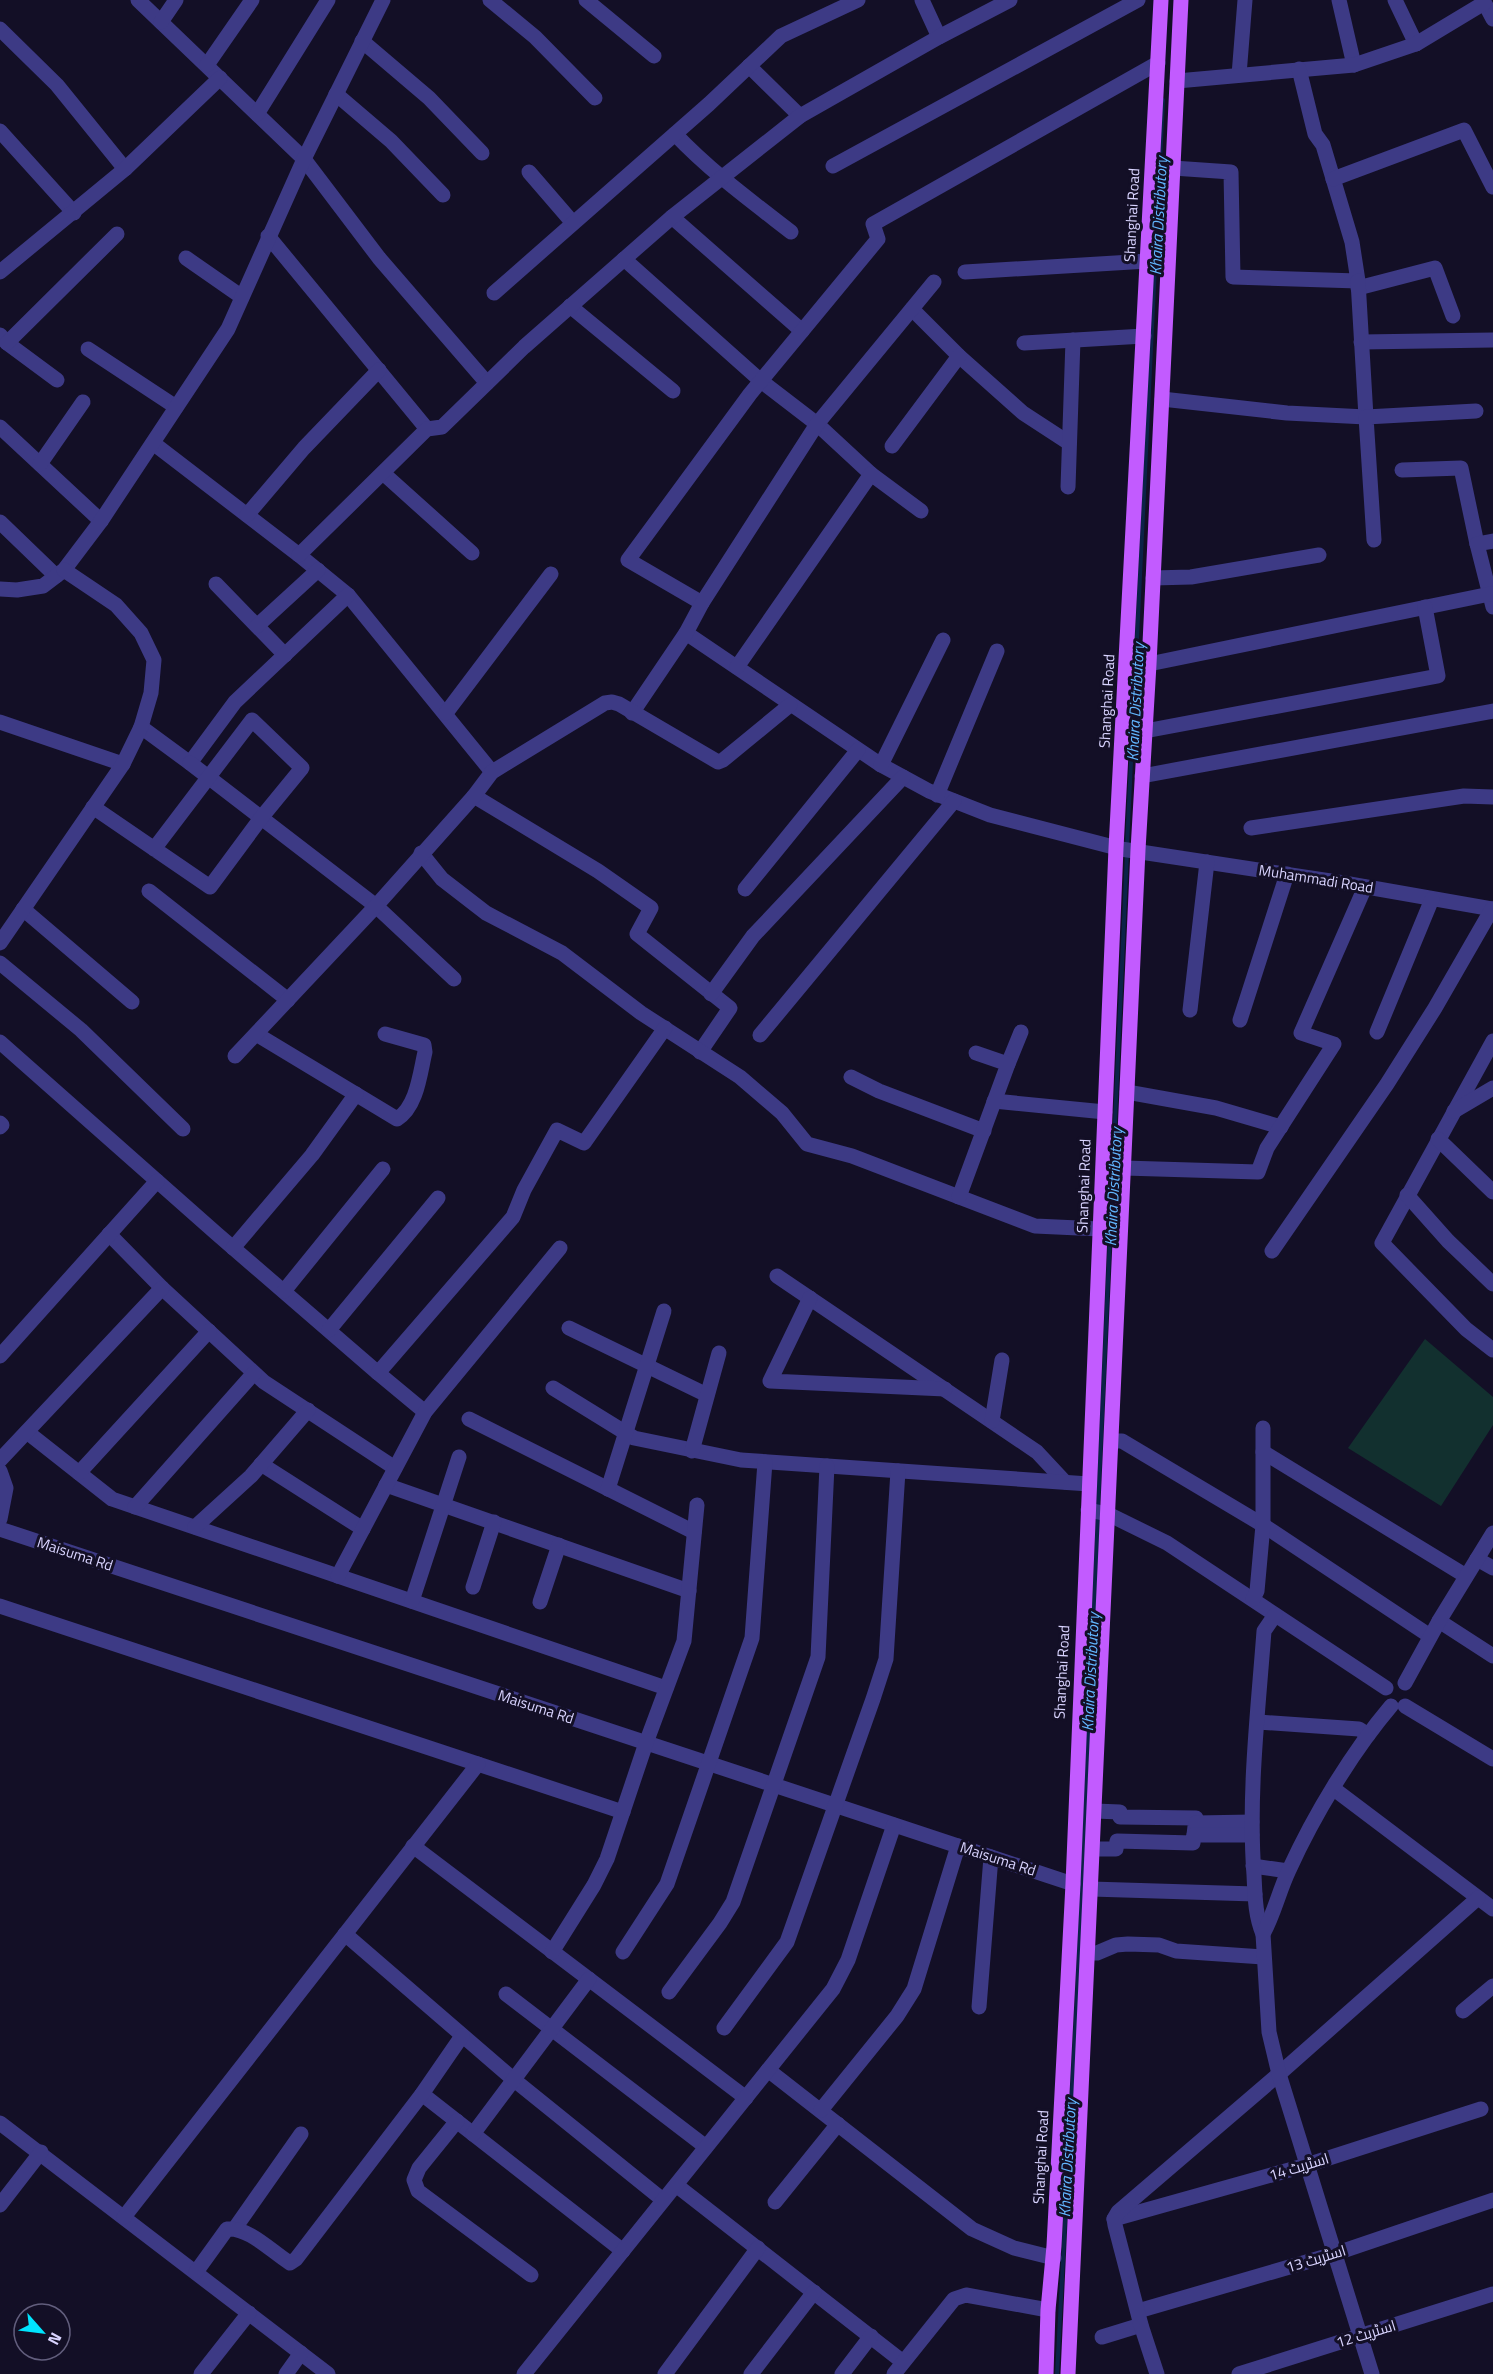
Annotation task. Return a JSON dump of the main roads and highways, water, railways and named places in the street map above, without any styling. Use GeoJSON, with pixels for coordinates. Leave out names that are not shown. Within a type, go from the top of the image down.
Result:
{"type":"FeatureCollection","features":[{"type":"Feature","properties":{"kind":"main road","name":"Shanghai Road"},"geometry":{"type":"LineString","coordinates":[[1046,2374],[1058,2342],[1073,1884],[1098,1512],[1112,1441],[1127,1092],[1127,849],[1144,336],[1161,0]]}},
{"type":"Feature","properties":{"kind":"main road","name":"Shanghai Road"},"geometry":{"type":"LineString","coordinates":[[1068,2374],[1048,2310],[1062,2249],[1089,1953],[1095,1811],[1098,1512],[1089,1484],[1105,1112],[1127,849],[1142,776],[1154,578],[1181,0]]}},
{"type":"Feature","properties":{"kind":"waterway","name":"Khaira Distributory"},"geometry":{"type":"LineString","coordinates":[[1127,845],[1163,100]]}},
{"type":"Feature","properties":{"kind":"waterway","name":"Khaira Distributory"},"geometry":{"type":"LineString","coordinates":[[1098,1507],[1127,852]]}},
{"type":"Feature","properties":{"kind":"waterway","name":"Khaira Distributory"},"geometry":{"type":"LineString","coordinates":[[1057,2374],[1077,1996],[1098,1515]]}}]}
